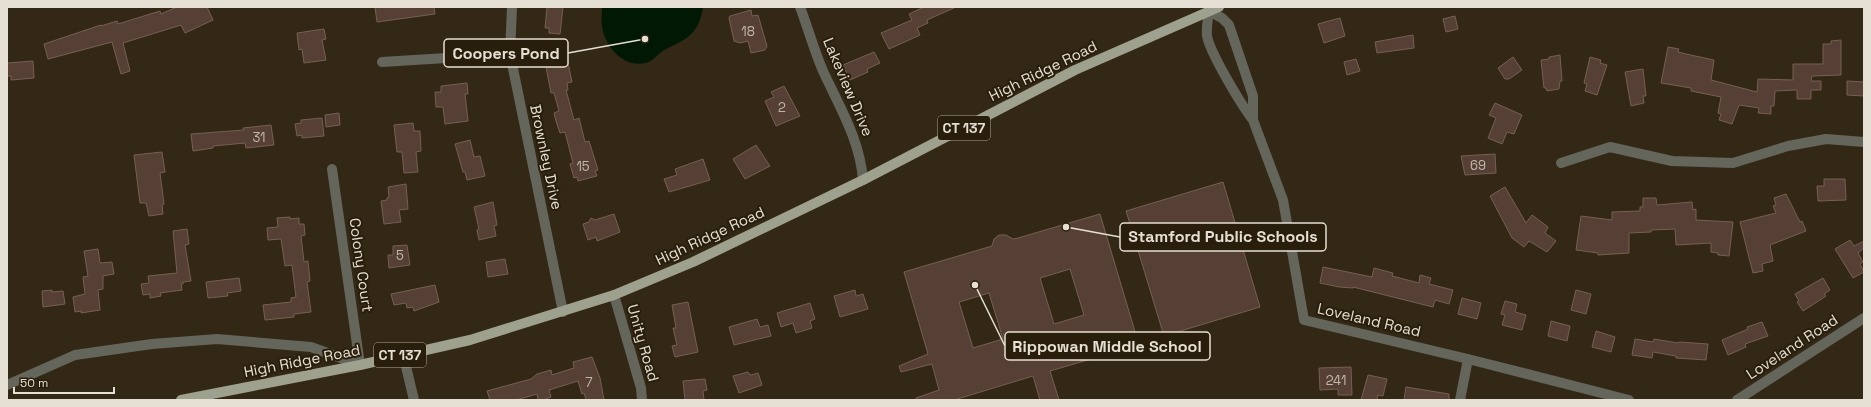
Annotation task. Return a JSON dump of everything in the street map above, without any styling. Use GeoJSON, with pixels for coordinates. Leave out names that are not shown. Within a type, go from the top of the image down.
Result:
{"type":"FeatureCollection","features":[{"type":"Feature","properties":{"kind":"main road","name":"High Ridge Road"},"geometry":{"type":"LineString","coordinates":[[181,400],[360,365],[470,340],[614,295],[694,262],[863,180],[1075,70],[1214,9]]}},
{"type":"Feature","properties":{"kind":"street","name":"Brownley Drive"},"geometry":{"type":"LineString","coordinates":[[512,7],[510,54],[563,312]]}},
{"type":"Feature","properties":{"kind":"street","name":"Lakeview Drive"},"geometry":{"type":"LineString","coordinates":[[800,7],[823,69],[856,141],[863,180]]}},
{"type":"Feature","properties":{"kind":"street","name":"Loveland Road"},"geometry":{"type":"LineString","coordinates":[[1254,120],[1243,109],[1209,43],[1207,26],[1214,9],[1229,24],[1253,96],[1254,120],[1283,200],[1304,320],[1468,359],[1629,400]]}},
{"type":"Feature","properties":{"kind":"street"},"geometry":{"type":"LineString","coordinates":[[382,62],[510,54]]}},
{"type":"Feature","properties":{"kind":"street"},"geometry":{"type":"LineString","coordinates":[[1561,163],[1610,147],[1672,161],[1733,163],[1788,146],[1826,139],[1864,142]]}},
{"type":"Feature","properties":{"kind":"street","name":"Colony Court"},"geometry":{"type":"LineString","coordinates":[[332,169],[360,365]]}},
{"type":"Feature","properties":{"kind":"street","name":"Unity Road"},"geometry":{"type":"LineString","coordinates":[[614,295],[641,388],[642,400]]}},
{"type":"Feature","properties":{"kind":"street","name":"Loveland Road"},"geometry":{"type":"LineString","coordinates":[[1737,400],[1864,318]]}},
{"type":"Feature","properties":{"kind":"street"},"geometry":{"type":"LineString","coordinates":[[7,385],[74,355],[152,344],[217,340],[311,347],[360,365]]}},
{"type":"Feature","properties":{"kind":"street"},"geometry":{"type":"LineString","coordinates":[[403,354],[414,400]]}},
{"type":"Feature","properties":{"kind":"street"},"geometry":{"type":"LineString","coordinates":[[1460,400],[1468,359]]}},
{"type":"Feature","properties":{"kind":"shaded area"},"geometry":{"type":"Polygon","coordinates":[[[602,7],[703,7],[698,24],[691,34],[685,39],[664,50],[649,62],[638,64],[623,59],[611,48],[602,26],[602,7]]]}},
{"type":"Feature","properties":{"kind":"building"},"geometry":{"type":"Polygon","coordinates":[[[177,7],[207,7],[213,20],[185,33],[181,25],[123,43],[130,71],[121,74],[112,42],[48,59],[44,44],[101,25],[117,21],[118,24],[160,11],[161,14],[177,7]]]}},
{"type":"Feature","properties":{"kind":"building"},"geometry":{"type":"Polygon","coordinates":[[[375,7],[434,7],[435,14],[377,22],[375,7]]]}},
{"type":"Feature","properties":{"kind":"building"},"geometry":{"type":"Polygon","coordinates":[[[563,7],[560,34],[549,33],[549,28],[545,28],[547,8],[563,7]]]}},
{"type":"Feature","properties":{"kind":"building"},"geometry":{"type":"Polygon","coordinates":[[[924,7],[956,7],[927,20],[928,23],[917,28],[920,35],[889,49],[881,33],[912,20],[909,14],[924,7]]]}},
{"type":"Feature","properties":{"kind":"building"},"geometry":{"type":"Polygon","coordinates":[[[751,10],[752,16],[758,15],[767,46],[765,50],[751,53],[748,41],[740,43],[734,41],[729,18],[730,16],[751,10]]]}},
{"type":"Feature","properties":{"kind":"building"},"geometry":{"type":"Polygon","coordinates":[[[1455,16],[1458,29],[1446,32],[1443,19],[1455,16]]]}},
{"type":"Feature","properties":{"kind":"building"},"geometry":{"type":"Polygon","coordinates":[[[1340,18],[1345,36],[1324,43],[1318,24],[1340,18]]]}},
{"type":"Feature","properties":{"kind":"building"},"geometry":{"type":"Polygon","coordinates":[[[324,29],[326,39],[322,40],[326,60],[304,63],[302,49],[299,50],[297,33],[324,29]]]}},
{"type":"Feature","properties":{"kind":"building"},"geometry":{"type":"Polygon","coordinates":[[[1413,35],[1414,48],[1377,53],[1375,42],[1413,35]]]}},
{"type":"Feature","properties":{"kind":"building"},"geometry":{"type":"Polygon","coordinates":[[[1841,40],[1841,75],[1812,76],[1811,81],[1821,81],[1821,90],[1811,90],[1811,99],[1797,99],[1797,90],[1775,91],[1774,106],[1771,106],[1771,114],[1758,113],[1759,108],[1739,105],[1732,124],[1719,120],[1721,114],[1718,113],[1721,97],[1691,91],[1691,88],[1661,83],[1668,47],[1679,49],[1678,52],[1714,60],[1711,80],[1757,92],[1758,79],[1793,80],[1793,64],[1823,64],[1823,44],[1831,44],[1831,41],[1841,40]]]}},
{"type":"Feature","properties":{"kind":"building"},"geometry":{"type":"Polygon","coordinates":[[[874,52],[880,63],[867,69],[868,72],[850,80],[843,65],[874,52]]]}},
{"type":"Feature","properties":{"kind":"building"},"geometry":{"type":"Polygon","coordinates":[[[1560,55],[1562,81],[1560,81],[1559,89],[1547,91],[1546,88],[1544,88],[1541,60],[1560,55]]]}},
{"type":"Feature","properties":{"kind":"building"},"geometry":{"type":"Polygon","coordinates":[[[1513,57],[1522,70],[1509,79],[1505,79],[1498,68],[1513,57]]]}},
{"type":"Feature","properties":{"kind":"building"},"geometry":{"type":"Polygon","coordinates":[[[1590,57],[1601,60],[1600,63],[1607,65],[1597,95],[1585,91],[1587,84],[1584,83],[1590,57]]]}},
{"type":"Feature","properties":{"kind":"building"},"geometry":{"type":"Polygon","coordinates":[[[567,58],[572,82],[567,83],[568,90],[566,90],[574,120],[579,118],[585,142],[589,141],[598,170],[595,171],[597,176],[578,181],[577,177],[574,178],[570,164],[573,163],[565,132],[560,133],[556,121],[554,113],[559,111],[554,93],[551,93],[545,62],[567,58]]]}},
{"type":"Feature","properties":{"kind":"building"},"geometry":{"type":"Polygon","coordinates":[[[1356,59],[1360,71],[1347,75],[1344,62],[1356,59]]]}},
{"type":"Feature","properties":{"kind":"building"},"geometry":{"type":"Polygon","coordinates":[[[33,61],[34,78],[11,80],[11,76],[7,76],[7,63],[33,61]]]}},
{"type":"Feature","properties":{"kind":"building"},"geometry":{"type":"Polygon","coordinates":[[[1643,69],[1646,96],[1643,96],[1644,103],[1631,106],[1625,72],[1643,69]]]}},
{"type":"Feature","properties":{"kind":"building"},"geometry":{"type":"Polygon","coordinates":[[[1847,81],[1864,82],[1864,96],[1847,95],[1847,81]]]}},
{"type":"Feature","properties":{"kind":"building"},"geometry":{"type":"Polygon","coordinates":[[[467,83],[468,94],[465,94],[468,121],[445,124],[443,107],[436,107],[435,92],[441,92],[441,86],[467,83]]]}},
{"type":"Feature","properties":{"kind":"building"},"geometry":{"type":"Polygon","coordinates":[[[784,86],[800,116],[776,126],[765,101],[774,97],[771,92],[784,86]]]}},
{"type":"Feature","properties":{"kind":"building"},"geometry":{"type":"Polygon","coordinates":[[[1495,103],[1522,115],[1514,134],[1507,132],[1502,144],[1488,138],[1496,118],[1489,115],[1495,103]]]}},
{"type":"Feature","properties":{"kind":"building"},"geometry":{"type":"Polygon","coordinates":[[[339,113],[340,125],[326,127],[325,115],[339,113]]]}},
{"type":"Feature","properties":{"kind":"building"},"geometry":{"type":"Polygon","coordinates":[[[322,118],[324,136],[302,138],[302,135],[297,136],[295,124],[301,123],[301,120],[322,118]]]}},
{"type":"Feature","properties":{"kind":"building"},"geometry":{"type":"Polygon","coordinates":[[[413,123],[414,131],[420,131],[421,151],[416,152],[418,172],[404,173],[402,152],[397,152],[394,125],[413,123]]]}},
{"type":"Feature","properties":{"kind":"building"},"geometry":{"type":"Polygon","coordinates":[[[271,125],[274,145],[246,148],[245,143],[213,146],[213,148],[193,151],[191,134],[244,130],[243,128],[271,125]]]}},
{"type":"Feature","properties":{"kind":"building"},"geometry":{"type":"Polygon","coordinates":[[[470,140],[474,157],[480,156],[485,176],[467,180],[465,172],[463,172],[455,144],[470,140]]]}},
{"type":"Feature","properties":{"kind":"building"},"geometry":{"type":"Polygon","coordinates":[[[756,145],[770,166],[745,179],[733,159],[756,145]]]}},
{"type":"Feature","properties":{"kind":"building"},"geometry":{"type":"Polygon","coordinates":[[[162,152],[165,172],[160,173],[164,204],[162,205],[163,214],[149,216],[146,203],[140,203],[134,155],[162,152]]]}},
{"type":"Feature","properties":{"kind":"building"},"geometry":{"type":"Polygon","coordinates":[[[1495,154],[1496,173],[1465,175],[1461,156],[1495,154]]]}},
{"type":"Feature","properties":{"kind":"building"},"geometry":{"type":"Polygon","coordinates":[[[703,159],[710,180],[669,192],[664,179],[677,175],[675,169],[703,159]]]}},
{"type":"Feature","properties":{"kind":"building"},"geometry":{"type":"Polygon","coordinates":[[[1824,179],[1845,179],[1846,200],[1818,201],[1817,186],[1824,186],[1824,179]]]}},
{"type":"Feature","properties":{"kind":"building"},"geometry":{"type":"Polygon","coordinates":[[[1223,182],[1260,307],[1164,336],[1126,211],[1223,182]]]}},
{"type":"Feature","properties":{"kind":"building"},"geometry":{"type":"Polygon","coordinates":[[[406,184],[408,209],[399,210],[401,222],[384,224],[381,201],[387,200],[389,197],[388,187],[406,184]]]}},
{"type":"Feature","properties":{"kind":"building"},"geometry":{"type":"Polygon","coordinates":[[[1505,187],[1526,223],[1532,215],[1548,227],[1545,233],[1556,241],[1547,252],[1529,241],[1524,247],[1512,238],[1490,196],[1505,187]]]}},
{"type":"Feature","properties":{"kind":"building"},"geometry":{"type":"Polygon","coordinates":[[[1786,194],[1800,222],[1802,221],[1806,231],[1770,245],[1773,261],[1762,264],[1763,271],[1753,273],[1740,222],[1776,213],[1773,206],[1776,205],[1774,198],[1786,194]]]}},
{"type":"Feature","properties":{"kind":"building"},"geometry":{"type":"Polygon","coordinates":[[[1643,198],[1656,198],[1657,205],[1692,202],[1693,210],[1696,209],[1696,220],[1733,222],[1729,256],[1718,255],[1718,253],[1711,252],[1711,243],[1676,245],[1675,229],[1629,233],[1629,253],[1598,255],[1598,253],[1576,250],[1581,216],[1612,220],[1612,212],[1640,211],[1640,207],[1643,207],[1643,198]]]}},
{"type":"Feature","properties":{"kind":"building"},"geometry":{"type":"Polygon","coordinates":[[[493,202],[497,225],[494,226],[496,236],[479,240],[477,230],[479,229],[474,207],[493,202]]]}},
{"type":"Feature","properties":{"kind":"building"},"geometry":{"type":"Polygon","coordinates":[[[614,214],[620,232],[597,241],[596,237],[588,240],[583,224],[589,222],[591,218],[595,220],[614,214]]]}},
{"type":"Feature","properties":{"kind":"building"},"geometry":{"type":"Polygon","coordinates":[[[1100,214],[1139,345],[1050,371],[1059,400],[1040,400],[1033,376],[954,400],[917,400],[916,398],[939,390],[932,364],[901,372],[899,366],[928,354],[904,272],[992,246],[994,239],[999,235],[1006,235],[1013,239],[1100,214]],[[1070,269],[1040,278],[1054,324],[1084,315],[1070,269]],[[989,293],[959,302],[973,348],[1003,339],[989,293]]]}},
{"type":"Feature","properties":{"kind":"building"},"geometry":{"type":"Polygon","coordinates":[[[290,217],[290,219],[299,218],[299,224],[304,224],[305,235],[301,236],[304,262],[308,261],[310,281],[307,282],[311,312],[294,314],[294,317],[265,320],[263,305],[291,302],[291,298],[296,297],[292,265],[285,266],[281,239],[268,240],[267,228],[278,227],[277,218],[290,217]]]}},
{"type":"Feature","properties":{"kind":"building"},"geometry":{"type":"Polygon","coordinates":[[[187,229],[189,244],[185,245],[191,281],[183,282],[183,284],[181,284],[182,290],[160,293],[161,296],[150,298],[150,294],[143,295],[141,284],[149,283],[148,276],[177,273],[173,231],[187,229]]]}},
{"type":"Feature","properties":{"kind":"building"},"geometry":{"type":"Polygon","coordinates":[[[1850,240],[1854,246],[1864,241],[1864,248],[1858,253],[1863,262],[1860,264],[1864,272],[1853,278],[1835,249],[1850,240]]]}},
{"type":"Feature","properties":{"kind":"building"},"geometry":{"type":"Polygon","coordinates":[[[407,245],[410,265],[389,268],[388,255],[393,255],[393,246],[407,245]]]}},
{"type":"Feature","properties":{"kind":"building"},"geometry":{"type":"Polygon","coordinates":[[[98,249],[100,263],[112,262],[114,274],[103,276],[103,289],[98,290],[100,310],[81,313],[81,311],[75,312],[73,297],[85,294],[83,277],[88,276],[84,251],[98,249]]]}},
{"type":"Feature","properties":{"kind":"building"},"geometry":{"type":"Polygon","coordinates":[[[505,259],[508,274],[488,277],[486,262],[505,259]]]}},
{"type":"Feature","properties":{"kind":"building"},"geometry":{"type":"Polygon","coordinates":[[[1323,267],[1372,277],[1374,268],[1393,273],[1392,276],[1419,283],[1420,275],[1431,278],[1429,284],[1453,290],[1449,304],[1435,300],[1433,307],[1353,287],[1339,287],[1320,283],[1323,267]]]}},
{"type":"Feature","properties":{"kind":"building"},"geometry":{"type":"Polygon","coordinates":[[[239,278],[241,291],[227,293],[228,296],[208,298],[206,282],[239,278]]]}},
{"type":"Feature","properties":{"kind":"building"},"geometry":{"type":"Polygon","coordinates":[[[1823,278],[1830,290],[1824,294],[1826,296],[1803,311],[1797,302],[1799,301],[1795,294],[1823,278]]]}},
{"type":"Feature","properties":{"kind":"building"},"geometry":{"type":"Polygon","coordinates":[[[435,285],[439,302],[414,311],[413,307],[407,308],[406,303],[394,305],[391,294],[435,285]]]}},
{"type":"Feature","properties":{"kind":"building"},"geometry":{"type":"Polygon","coordinates":[[[52,290],[52,292],[63,291],[65,304],[43,307],[42,291],[52,290]]]}},
{"type":"Feature","properties":{"kind":"building"},"geometry":{"type":"Polygon","coordinates":[[[855,290],[856,296],[863,294],[868,309],[840,317],[834,296],[855,290]]]}},
{"type":"Feature","properties":{"kind":"building"},"geometry":{"type":"Polygon","coordinates":[[[1576,290],[1591,294],[1586,314],[1571,310],[1576,290]]]}},
{"type":"Feature","properties":{"kind":"building"},"geometry":{"type":"Polygon","coordinates":[[[1462,298],[1481,303],[1477,319],[1458,314],[1462,298]]]}},
{"type":"Feature","properties":{"kind":"building"},"geometry":{"type":"Polygon","coordinates":[[[1505,301],[1517,304],[1515,312],[1526,315],[1522,330],[1502,325],[1505,315],[1501,314],[1505,301]]]}},
{"type":"Feature","properties":{"kind":"building"},"geometry":{"type":"Polygon","coordinates":[[[688,302],[698,352],[675,357],[672,346],[677,345],[673,328],[676,328],[672,305],[688,302]]]}},
{"type":"Feature","properties":{"kind":"building"},"geometry":{"type":"Polygon","coordinates":[[[810,303],[815,319],[810,321],[812,328],[796,333],[793,323],[781,327],[777,313],[810,303]]]}},
{"type":"Feature","properties":{"kind":"building"},"geometry":{"type":"Polygon","coordinates":[[[757,319],[760,327],[768,325],[771,336],[734,345],[729,327],[757,319]]]}},
{"type":"Feature","properties":{"kind":"building"},"geometry":{"type":"Polygon","coordinates":[[[1551,321],[1570,326],[1567,341],[1548,336],[1551,321]]]}},
{"type":"Feature","properties":{"kind":"building"},"geometry":{"type":"Polygon","coordinates":[[[1762,322],[1768,336],[1745,344],[1746,347],[1728,355],[1722,340],[1748,329],[1747,327],[1762,322]]]}},
{"type":"Feature","properties":{"kind":"building"},"geometry":{"type":"Polygon","coordinates":[[[1596,331],[1615,337],[1611,352],[1592,347],[1596,331]]]}},
{"type":"Feature","properties":{"kind":"building"},"geometry":{"type":"Polygon","coordinates":[[[1635,339],[1653,342],[1654,339],[1678,343],[1708,344],[1706,360],[1676,358],[1676,356],[1653,352],[1652,358],[1632,355],[1635,339]]]}},
{"type":"Feature","properties":{"kind":"building"},"geometry":{"type":"Polygon","coordinates":[[[592,357],[600,378],[604,400],[586,400],[584,393],[582,394],[578,381],[549,390],[551,397],[543,400],[538,400],[537,394],[516,400],[490,400],[487,391],[531,379],[537,374],[551,370],[552,375],[574,368],[573,362],[592,357]]]}},
{"type":"Feature","properties":{"kind":"building"},"geometry":{"type":"Polygon","coordinates":[[[1351,367],[1352,395],[1338,395],[1338,389],[1320,390],[1319,368],[1351,367]]]}},
{"type":"Feature","properties":{"kind":"building"},"geometry":{"type":"Polygon","coordinates":[[[748,372],[751,375],[758,373],[762,385],[739,393],[733,376],[748,372]]]}},
{"type":"Feature","properties":{"kind":"building"},"geometry":{"type":"Polygon","coordinates":[[[1368,375],[1387,379],[1383,396],[1378,395],[1377,400],[1361,400],[1368,375]]]}},
{"type":"Feature","properties":{"kind":"building"},"geometry":{"type":"Polygon","coordinates":[[[705,379],[707,390],[703,391],[704,400],[685,400],[683,381],[705,379]]]}},
{"type":"Feature","properties":{"kind":"building"},"geometry":{"type":"Polygon","coordinates":[[[1406,387],[1449,394],[1449,400],[1404,400],[1406,387]]]}},
{"type":"Feature","properties":{"kind":"place","name":"Coopers Pond"},"geometry":{"type":"Point","coordinates":[645,39]}},
{"type":"Feature","properties":{"kind":"place","name":"Stamford Public Schools"},"geometry":{"type":"Point","coordinates":[1066,227]}},
{"type":"Feature","properties":{"kind":"place","name":"Rippowan Middle School"},"geometry":{"type":"Point","coordinates":[975,285]}}]}
